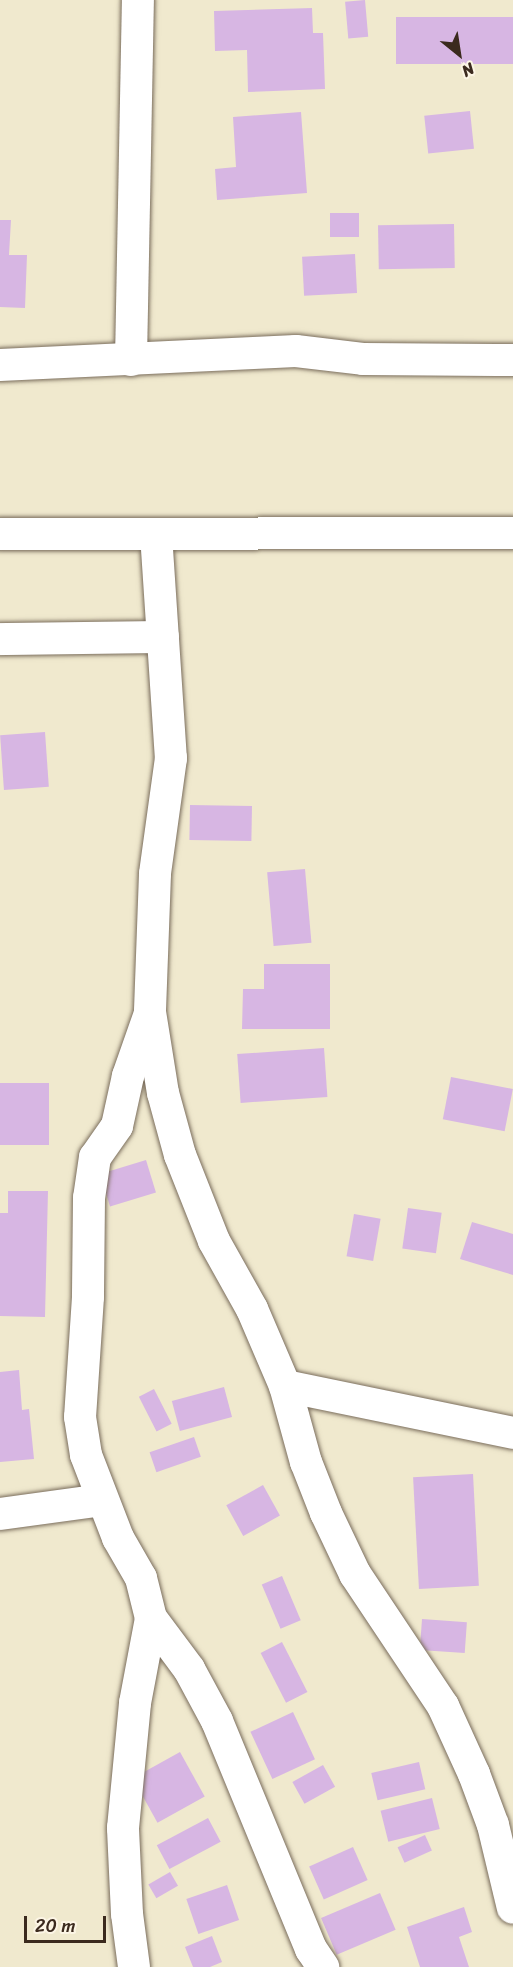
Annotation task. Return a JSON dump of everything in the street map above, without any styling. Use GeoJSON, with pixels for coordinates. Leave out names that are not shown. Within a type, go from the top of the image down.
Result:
{"type":"FeatureCollection","features":[{"type":"Feature","properties":{"kind":"street"},"geometry":{"type":"LineString","coordinates":[[131,360],[138,0]]}},
{"type":"Feature","properties":{"kind":"street"},"geometry":{"type":"LineString","coordinates":[[0,365],[296,351],[363,360],[513,360]]}},
{"type":"Feature","properties":{"kind":"street"},"geometry":{"type":"LineString","coordinates":[[0,534],[513,533]]}},
{"type":"Feature","properties":{"kind":"street"},"geometry":{"type":"LineString","coordinates":[[156,534],[171,758],[154,874],[150,1012],[163,1093],[180,1155],[214,1241],[252,1309],[285,1386],[306,1462],[356,1574],[443,1706],[474,1774],[493,1825],[513,1908]]}},
{"type":"Feature","properties":{"kind":"street"},"geometry":{"type":"LineString","coordinates":[[0,639],[163,637]]}},
{"type":"Feature","properties":{"kind":"street"},"geometry":{"type":"LineString","coordinates":[[117,1126],[128,1076],[150,1012]]}},
{"type":"Feature","properties":{"kind":"street"},"geometry":{"type":"LineString","coordinates":[[163,1093],[117,1126],[95,1157],[89,1198],[88,1297],[80,1418],[86,1455],[118,1538],[141,1578],[151,1618],[189,1669],[217,1721],[306,1938],[323,1967]]}},
{"type":"Feature","properties":{"kind":"street"},"geometry":{"type":"LineString","coordinates":[[285,1386],[513,1433]]}},
{"type":"Feature","properties":{"kind":"street"},"geometry":{"type":"LineString","coordinates":[[0,1514],[102,1500]]}},
{"type":"Feature","properties":{"kind":"street"},"geometry":{"type":"LineString","coordinates":[[134,1967],[127,1914],[123,1828],[135,1703],[151,1618]]}},
{"type":"Feature","properties":{"kind":"building"},"geometry":{"type":"Polygon","coordinates":[[[365,0],[368,37],[348,39],[345,2],[365,0]]]}},
{"type":"Feature","properties":{"kind":"building"},"geometry":{"type":"Polygon","coordinates":[[[312,8],[313,33],[323,33],[325,89],[248,92],[247,50],[215,51],[214,11],[312,8]]]}},
{"type":"Feature","properties":{"kind":"building"},"geometry":{"type":"Polygon","coordinates":[[[396,17],[513,17],[513,64],[396,64],[396,17]]]}},
{"type":"Feature","properties":{"kind":"building"},"geometry":{"type":"Polygon","coordinates":[[[470,111],[474,149],[428,154],[424,116],[470,111]]]}},
{"type":"Feature","properties":{"kind":"building"},"geometry":{"type":"Polygon","coordinates":[[[301,112],[307,193],[217,200],[215,169],[236,167],[233,117],[301,112]]]}},
{"type":"Feature","properties":{"kind":"building"},"geometry":{"type":"Polygon","coordinates":[[[330,213],[359,213],[359,237],[330,237],[330,213]]]}},
{"type":"Feature","properties":{"kind":"building"},"geometry":{"type":"Polygon","coordinates":[[[0,220],[11,220],[9,255],[27,255],[25,308],[0,307],[0,220]]]}},
{"type":"Feature","properties":{"kind":"building"},"geometry":{"type":"Polygon","coordinates":[[[454,224],[455,268],[379,269],[378,225],[454,224]]]}},
{"type":"Feature","properties":{"kind":"building"},"geometry":{"type":"Polygon","coordinates":[[[355,254],[357,293],[304,296],[302,257],[355,254]]]}},
{"type":"Feature","properties":{"kind":"building"},"geometry":{"type":"Polygon","coordinates":[[[45,732],[49,787],[4,790],[0,735],[45,732]]]}},
{"type":"Feature","properties":{"kind":"building"},"geometry":{"type":"Polygon","coordinates":[[[190,805],[252,806],[251,841],[189,840],[190,805]]]}},
{"type":"Feature","properties":{"kind":"building"},"geometry":{"type":"Polygon","coordinates":[[[305,869],[311,943],[274,946],[267,872],[305,869]]]}},
{"type":"Feature","properties":{"kind":"building"},"geometry":{"type":"Polygon","coordinates":[[[264,964],[330,964],[330,1029],[242,1029],[243,989],[264,989],[264,964]]]}},
{"type":"Feature","properties":{"kind":"building"},"geometry":{"type":"Polygon","coordinates":[[[324,1048],[327,1097],[241,1103],[237,1054],[324,1048]]]}},
{"type":"Feature","properties":{"kind":"building"},"geometry":{"type":"Polygon","coordinates":[[[451,1077],[513,1089],[505,1131],[443,1119],[451,1077]]]}},
{"type":"Feature","properties":{"kind":"building"},"geometry":{"type":"Polygon","coordinates":[[[0,1083],[49,1083],[49,1145],[0,1145],[0,1083]]]}},
{"type":"Feature","properties":{"kind":"building"},"geometry":{"type":"Polygon","coordinates":[[[146,1160],[156,1193],[110,1207],[100,1174],[146,1160]]]}},
{"type":"Feature","properties":{"kind":"building"},"geometry":{"type":"Polygon","coordinates":[[[8,1191],[48,1191],[45,1317],[0,1316],[0,1213],[8,1213],[8,1191]]]}},
{"type":"Feature","properties":{"kind":"building"},"geometry":{"type":"Polygon","coordinates":[[[408,1208],[442,1213],[436,1253],[402,1249],[408,1208]]]}},
{"type":"Feature","properties":{"kind":"building"},"geometry":{"type":"Polygon","coordinates":[[[354,1214],[381,1219],[373,1261],[347,1256],[354,1214]]]}},
{"type":"Feature","properties":{"kind":"building"},"geometry":{"type":"Polygon","coordinates":[[[472,1222],[513,1234],[513,1275],[460,1259],[472,1222]]]}},
{"type":"Feature","properties":{"kind":"building"},"geometry":{"type":"Polygon","coordinates":[[[19,1370],[22,1410],[29,1409],[34,1459],[0,1462],[0,1372],[19,1370]]]}},
{"type":"Feature","properties":{"kind":"building"},"geometry":{"type":"Polygon","coordinates":[[[224,1387],[232,1417],[180,1431],[172,1401],[224,1387]]]}},
{"type":"Feature","properties":{"kind":"building"},"geometry":{"type":"Polygon","coordinates":[[[154,1389],[172,1424],[157,1431],[139,1397],[154,1389]]]}},
{"type":"Feature","properties":{"kind":"building"},"geometry":{"type":"Polygon","coordinates":[[[194,1437],[201,1457],[156,1472],[150,1452],[194,1437]]]}},
{"type":"Feature","properties":{"kind":"building"},"geometry":{"type":"Polygon","coordinates":[[[473,1474],[479,1586],[419,1589],[413,1477],[473,1474]]]}},
{"type":"Feature","properties":{"kind":"building"},"geometry":{"type":"Polygon","coordinates":[[[263,1485],[280,1516],[243,1536],[226,1505],[263,1485]]]}},
{"type":"Feature","properties":{"kind":"building"},"geometry":{"type":"Polygon","coordinates":[[[282,1576],[301,1620],[281,1629],[262,1585],[282,1576]]]}},
{"type":"Feature","properties":{"kind":"building"},"geometry":{"type":"Polygon","coordinates":[[[422,1619],[467,1622],[465,1653],[420,1650],[422,1619]]]}},
{"type":"Feature","properties":{"kind":"building"},"geometry":{"type":"Polygon","coordinates":[[[282,1642],[307,1692],[286,1703],[261,1653],[282,1642]]]}},
{"type":"Feature","properties":{"kind":"building"},"geometry":{"type":"Polygon","coordinates":[[[293,1712],[315,1759],[272,1779],[250,1732],[293,1712]]]}},
{"type":"Feature","properties":{"kind":"building"},"geometry":{"type":"Polygon","coordinates":[[[180,1752],[205,1797],[157,1823],[133,1778],[180,1752]]]}},
{"type":"Feature","properties":{"kind":"building"},"geometry":{"type":"Polygon","coordinates":[[[419,1762],[425,1789],[378,1800],[371,1773],[419,1762]]]}},
{"type":"Feature","properties":{"kind":"building"},"geometry":{"type":"Polygon","coordinates":[[[323,1765],[335,1787],[305,1804],[292,1782],[323,1765]]]}},
{"type":"Feature","properties":{"kind":"building"},"geometry":{"type":"Polygon","coordinates":[[[432,1798],[440,1829],[388,1842],[381,1811],[432,1798]]]}},
{"type":"Feature","properties":{"kind":"building"},"geometry":{"type":"Polygon","coordinates":[[[208,1818],[221,1842],[169,1869],[157,1845],[208,1818]]]}},
{"type":"Feature","properties":{"kind":"building"},"geometry":{"type":"Polygon","coordinates":[[[425,1835],[432,1851],[405,1863],[398,1847],[425,1835]]]}},
{"type":"Feature","properties":{"kind":"building"},"geometry":{"type":"Polygon","coordinates":[[[353,1847],[368,1880],[324,1899],[309,1867],[353,1847]]]}},
{"type":"Feature","properties":{"kind":"building"},"geometry":{"type":"Polygon","coordinates":[[[170,1872],[178,1886],[156,1898],[148,1884],[170,1872]]]}},
{"type":"Feature","properties":{"kind":"building"},"geometry":{"type":"Polygon","coordinates":[[[227,1885],[239,1920],[198,1934],[186,1899],[227,1885]]]}},
{"type":"Feature","properties":{"kind":"building"},"geometry":{"type":"Polygon","coordinates":[[[380,1893],[396,1930],[337,1955],[321,1918],[380,1893]]]}},
{"type":"Feature","properties":{"kind":"building"},"geometry":{"type":"Polygon","coordinates":[[[464,1907],[472,1932],[459,1937],[469,1967],[420,1967],[407,1927],[464,1907]]]}},
{"type":"Feature","properties":{"kind":"building"},"geometry":{"type":"Polygon","coordinates":[[[212,1936],[222,1962],[210,1967],[193,1967],[185,1947],[212,1936]]]}}]}
